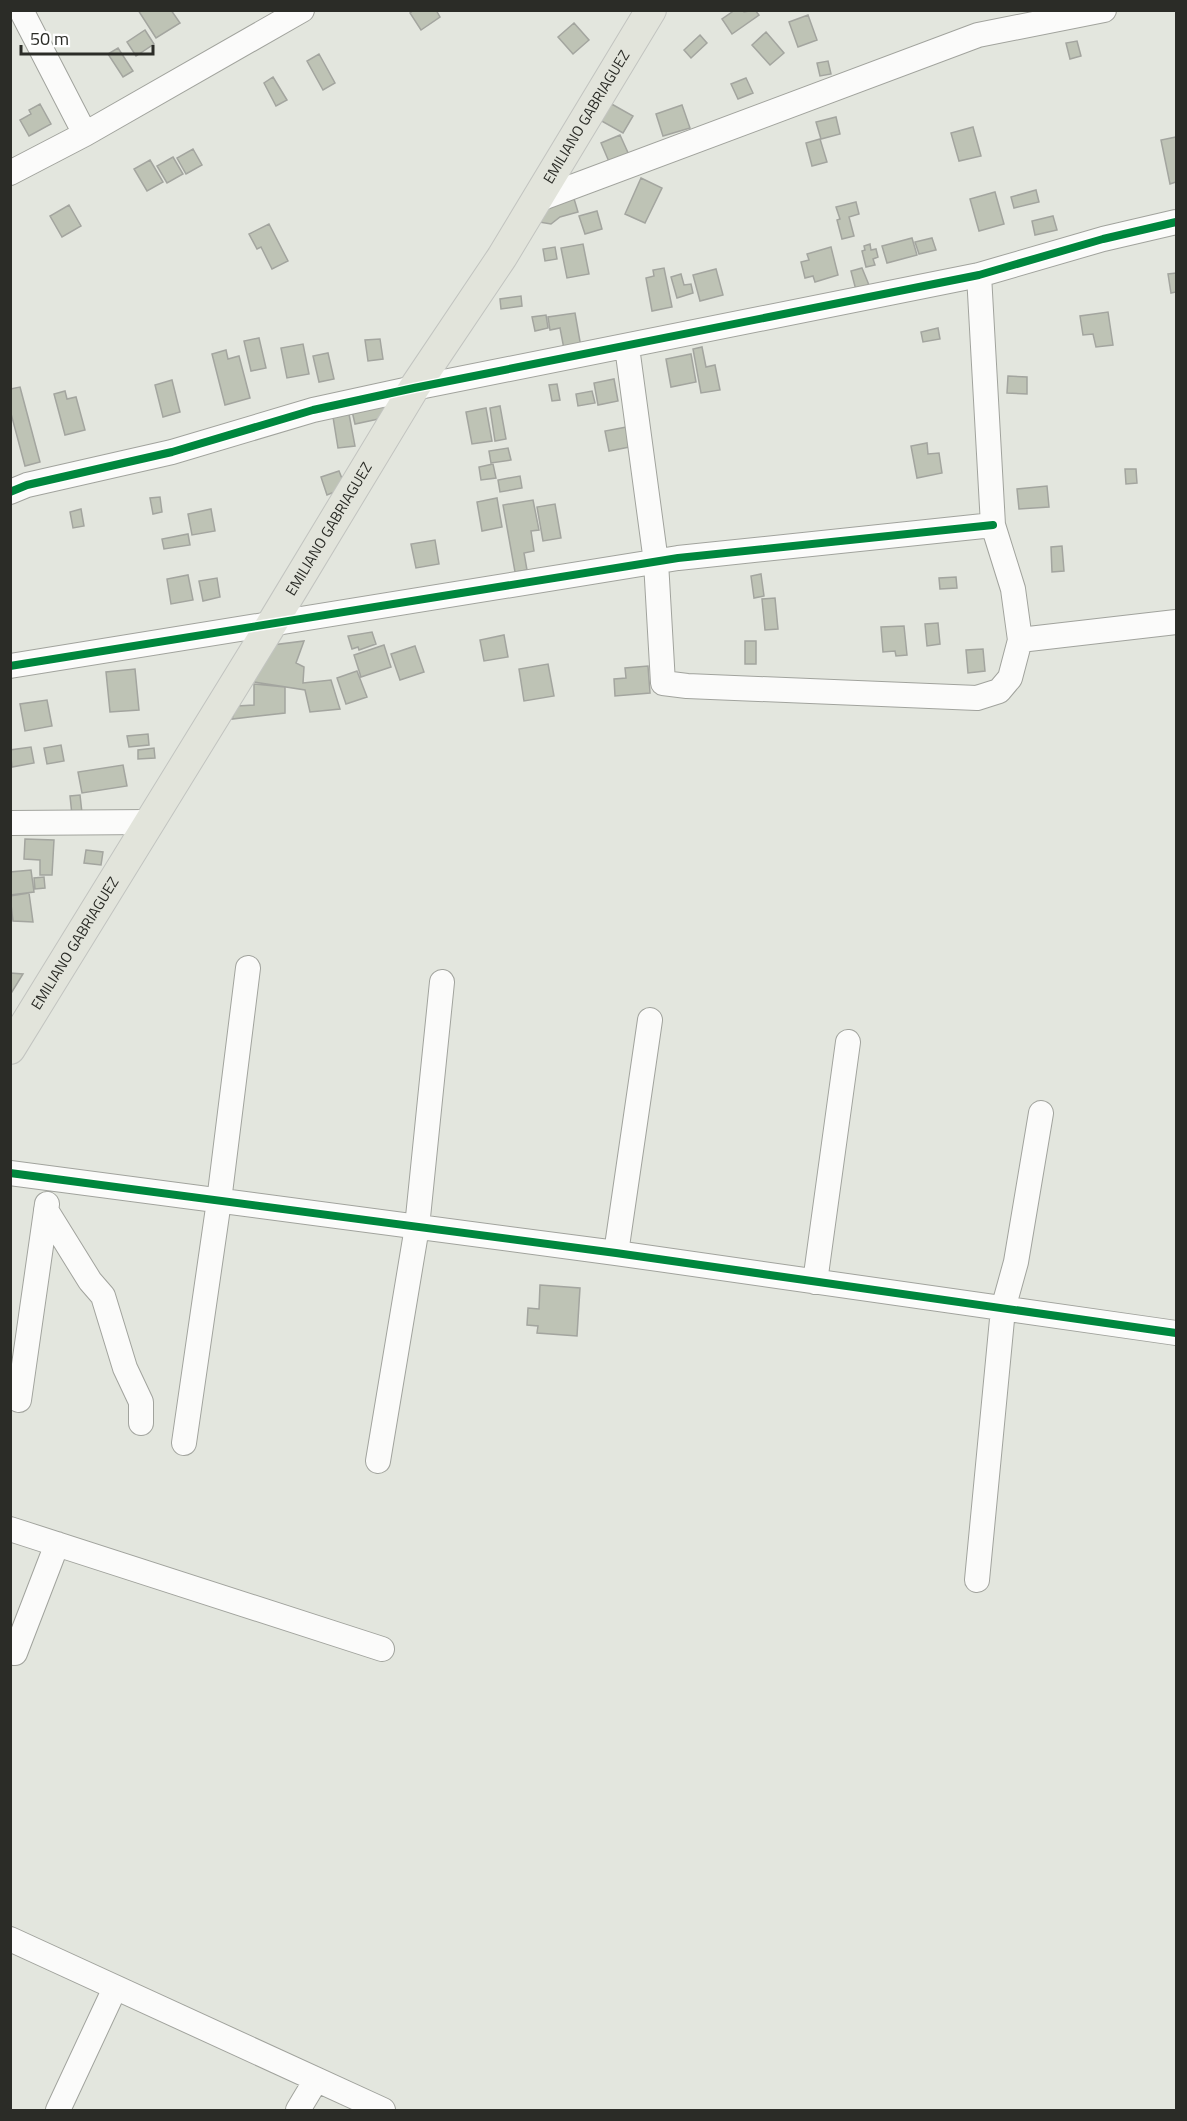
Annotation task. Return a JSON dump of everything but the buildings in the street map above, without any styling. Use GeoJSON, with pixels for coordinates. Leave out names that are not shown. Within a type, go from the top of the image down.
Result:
{"type":"FeatureCollection","features":[{"type":"Feature","properties":{"kind":"main road","name":"EMILIANO GABRIAGUEZ"},"geometry":{"type":"LineString","coordinates":[[10,1049],[272,625],[414,388],[502,257],[651,10]]}},
{"type":"Feature","properties":{"kind":"street"},"geometry":{"type":"LineString","coordinates":[[21,10],[85,134]]}},
{"type":"Feature","properties":{"kind":"street"},"geometry":{"type":"LineString","coordinates":[[10,173],[85,134],[302,10]]}},
{"type":"Feature","properties":{"kind":"street"},"geometry":{"type":"LineString","coordinates":[[537,200],[978,35],[1104,10]]}},
{"type":"Feature","properties":{"kind":"street"},"geometry":{"type":"LineString","coordinates":[[10,492],[27,485],[172,452],[313,410],[979,275],[1103,239],[1176,222]]}},
{"type":"Feature","properties":{"kind":"street"},"geometry":{"type":"LineString","coordinates":[[627,347],[656,562],[663,683],[698,687],[977,698],[999,691],[1010,678],[1020,640],[1013,589],[993,525],[979,275]]}},
{"type":"Feature","properties":{"kind":"street"},"geometry":{"type":"LineString","coordinates":[[10,666],[656,562],[993,525]]}},
{"type":"Feature","properties":{"kind":"street"},"geometry":{"type":"LineString","coordinates":[[1020,640],[1176,622]]}},
{"type":"Feature","properties":{"kind":"street"},"geometry":{"type":"LineString","coordinates":[[10,823],[150,822]]}},
{"type":"Feature","properties":{"kind":"street"},"geometry":{"type":"LineString","coordinates":[[184,1443],[219,1201],[248,968]]}},
{"type":"Feature","properties":{"kind":"street"},"geometry":{"type":"LineString","coordinates":[[378,1461],[417,1227],[442,982]]}},
{"type":"Feature","properties":{"kind":"street"},"geometry":{"type":"LineString","coordinates":[[616,1253],[651,1020]]}},
{"type":"Feature","properties":{"kind":"street"},"geometry":{"type":"LineString","coordinates":[[815,1282],[848,1042]]}},
{"type":"Feature","properties":{"kind":"street"},"geometry":{"type":"LineString","coordinates":[[977,1580],[1003,1309],[1017,1262],[1041,1113]]}},
{"type":"Feature","properties":{"kind":"street"},"geometry":{"type":"LineString","coordinates":[[10,1173],[616,1253],[1176,1333]]}},
{"type":"Feature","properties":{"kind":"street"},"geometry":{"type":"LineString","coordinates":[[19,1400],[51,1178]]}},
{"type":"Feature","properties":{"kind":"street"},"geometry":{"type":"LineString","coordinates":[[46,1210],[90,1281],[103,1296],[125,1368],[141,1402],[141,1423]]}},
{"type":"Feature","properties":{"kind":"street"},"geometry":{"type":"LineString","coordinates":[[10,1529],[382,1649]]}},
{"type":"Feature","properties":{"kind":"street"},"geometry":{"type":"LineString","coordinates":[[15,1653],[57,1544]]}},
{"type":"Feature","properties":{"kind":"street"},"geometry":{"type":"LineString","coordinates":[[10,1940],[383,2110]]}},
{"type":"Feature","properties":{"kind":"street"},"geometry":{"type":"LineString","coordinates":[[58,2110],[115,1988]]}},
{"type":"Feature","properties":{"kind":"street"},"geometry":{"type":"LineString","coordinates":[[298,2110],[316,2080]]}},
{"type":"Feature","properties":{"kind":"cycle path"},"geometry":{"type":"LineString","coordinates":[[10,492],[27,485],[172,452],[313,410],[979,275],[1103,239],[1176,222]]}},
{"type":"Feature","properties":{"kind":"cycle path"},"geometry":{"type":"LineString","coordinates":[[10,666],[678,558],[993,525]]}},
{"type":"Feature","properties":{"kind":"cycle path"},"geometry":{"type":"LineString","coordinates":[[10,1173],[616,1253],[1176,1333]]}}]}
